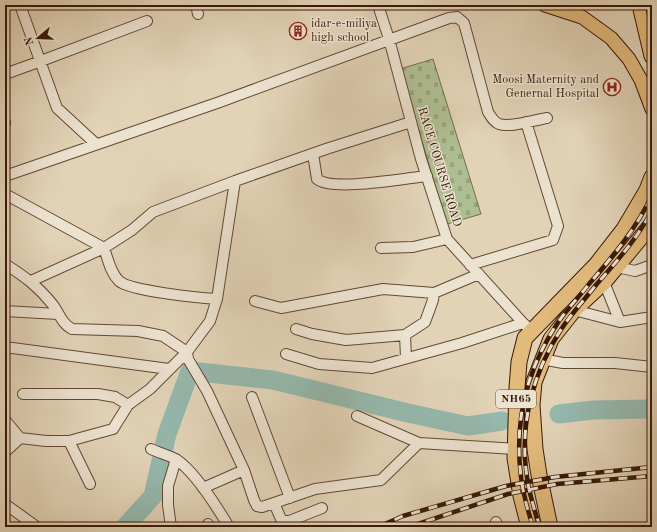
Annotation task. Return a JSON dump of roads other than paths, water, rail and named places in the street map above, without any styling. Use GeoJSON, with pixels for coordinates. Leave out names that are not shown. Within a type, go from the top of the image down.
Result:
{"type":"FeatureCollection","features":[{"type":"Feature","properties":{"kind":"highway"},"geometry":{"type":"LineString","coordinates":[[640,5],[652,56]]}},
{"type":"Feature","properties":{"kind":"highway","name":"NH65"},"geometry":{"type":"LineString","coordinates":[[529,527],[521,496],[515,458],[519,362],[528,327],[596,265],[624,229],[648,190],[652,177]]}},
{"type":"Feature","properties":{"kind":"highway","name":"NH65"},"geometry":{"type":"LineString","coordinates":[[550,527],[539,475],[532,405],[534,382],[550,339],[574,310],[604,282],[652,224]]}},
{"type":"Feature","properties":{"kind":"main road"},"geometry":{"type":"LineString","coordinates":[[545,5],[582,17],[612,38],[629,59],[641,80],[650,104]]}},
{"type":"Feature","properties":{"kind":"street"},"geometry":{"type":"LineString","coordinates":[[20,5],[57,108],[96,144]]}},
{"type":"Feature","properties":{"kind":"street","name":"RACE COURSE ROAD"},"geometry":{"type":"LineString","coordinates":[[378,5],[389,39],[411,122],[447,239],[528,327]]}},
{"type":"Feature","properties":{"kind":"street"},"geometry":{"type":"LineString","coordinates":[[5,176],[217,103],[389,39],[449,18],[457,17],[464,23],[468,34],[488,112],[494,121],[499,124],[508,125],[547,118]]}},
{"type":"Feature","properties":{"kind":"street"},"geometry":{"type":"LineString","coordinates":[[5,74],[147,21]]}},
{"type":"Feature","properties":{"kind":"street"},"geometry":{"type":"LineString","coordinates":[[31,281],[104,248],[132,230],[153,212],[234,181],[411,122]]}},
{"type":"Feature","properties":{"kind":"street"},"geometry":{"type":"LineString","coordinates":[[470,265],[553,240],[558,226],[526,122]]}},
{"type":"Feature","properties":{"kind":"street"},"geometry":{"type":"LineString","coordinates":[[314,154],[317,179],[320,182],[335,184],[359,184],[427,176]]}},
{"type":"Feature","properties":{"kind":"street"},"geometry":{"type":"LineString","coordinates":[[5,434],[18,440],[69,441],[113,429],[128,405],[150,389],[169,369],[187,356],[210,321],[217,299],[234,181]]}},
{"type":"Feature","properties":{"kind":"street"},"geometry":{"type":"LineString","coordinates":[[5,194],[104,248],[112,272],[120,283],[179,296],[217,299]]}},
{"type":"Feature","properties":{"kind":"street"},"geometry":{"type":"LineString","coordinates":[[381,248],[413,248],[447,239]]}},
{"type":"Feature","properties":{"kind":"street"},"geometry":{"type":"LineString","coordinates":[[5,264],[31,281],[54,306],[66,326],[72,329],[138,331],[163,336],[187,356],[207,391],[244,470],[257,506],[262,507],[315,489],[381,480],[419,443]]}},
{"type":"Feature","properties":{"kind":"street"},"geometry":{"type":"LineString","coordinates":[[617,267],[635,271],[652,266]]}},
{"type":"Feature","properties":{"kind":"street"},"geometry":{"type":"LineString","coordinates":[[255,301],[281,308],[382,289],[434,293],[479,274]]}},
{"type":"Feature","properties":{"kind":"street"},"geometry":{"type":"LineString","coordinates":[[604,282],[620,322]]}},
{"type":"Feature","properties":{"kind":"street"},"geometry":{"type":"LineString","coordinates":[[296,329],[312,334],[346,340],[405,335],[426,322],[434,293]]}},
{"type":"Feature","properties":{"kind":"street"},"geometry":{"type":"LineString","coordinates":[[574,310],[620,322],[652,317]]}},
{"type":"Feature","properties":{"kind":"street"},"geometry":{"type":"LineString","coordinates":[[5,311],[58,314]]}},
{"type":"Feature","properties":{"kind":"street"},"geometry":{"type":"LineString","coordinates":[[286,354],[319,364],[372,368],[462,343],[528,327]]}},
{"type":"Feature","properties":{"kind":"street"},"geometry":{"type":"LineString","coordinates":[[405,335],[406,358]]}},
{"type":"Feature","properties":{"kind":"street"},"geometry":{"type":"LineString","coordinates":[[5,347],[169,369]]}},
{"type":"Feature","properties":{"kind":"street"},"geometry":{"type":"LineString","coordinates":[[542,359],[563,364],[615,363],[652,367]]}},
{"type":"Feature","properties":{"kind":"street"},"geometry":{"type":"LineString","coordinates":[[23,394],[98,394],[115,397],[128,405]]}},
{"type":"Feature","properties":{"kind":"street"},"geometry":{"type":"LineString","coordinates":[[252,397],[290,498]]}},
{"type":"Feature","properties":{"kind":"street"},"geometry":{"type":"LineString","coordinates":[[357,416],[419,443],[516,449]]}},
{"type":"Feature","properties":{"kind":"street"},"geometry":{"type":"LineString","coordinates":[[5,420],[18,440]]}},
{"type":"Feature","properties":{"kind":"street"},"geometry":{"type":"LineString","coordinates":[[5,452],[18,440]]}},
{"type":"Feature","properties":{"kind":"street"},"geometry":{"type":"LineString","coordinates":[[69,441],[90,484]]}},
{"type":"Feature","properties":{"kind":"street"},"geometry":{"type":"LineString","coordinates":[[151,449],[176,459],[185,466],[203,488],[229,527]]}},
{"type":"Feature","properties":{"kind":"street"},"geometry":{"type":"LineString","coordinates":[[171,527],[168,504],[168,486],[176,459]]}},
{"type":"Feature","properties":{"kind":"street"},"geometry":{"type":"LineString","coordinates":[[203,488],[244,470]]}},
{"type":"Feature","properties":{"kind":"street"},"geometry":{"type":"LineString","coordinates":[[274,503],[281,519],[287,522],[322,508]]}},
{"type":"Feature","properties":{"kind":"street"},"geometry":{"type":"LineString","coordinates":[[5,504],[37,527]]}},
{"type":"Feature","properties":{"kind":"waterway"},"geometry":{"type":"LineString","coordinates":[[125,527],[153,496],[167,434],[190,371],[273,380],[468,426],[502,421]]}},
{"type":"Feature","properties":{"kind":"waterway"},"geometry":{"type":"LineString","coordinates":[[559,414],[593,410],[652,409]]}},
{"type":"Feature","properties":{"kind":"railway"},"geometry":{"type":"LineString","coordinates":[[647,5],[652,29]]}},
{"type":"Feature","properties":{"kind":"railway"},"geometry":{"type":"LineString","coordinates":[[533,527],[523,490],[519,456],[521,416],[530,378],[537,360],[557,324],[624,241],[639,219],[652,195]]}},
{"type":"Feature","properties":{"kind":"railway"},"geometry":{"type":"LineString","coordinates":[[540,527],[529,490],[525,457],[527,418],[536,381],[543,362],[562,328],[626,249],[652,210]]}},
{"type":"Feature","properties":{"kind":"railway"},"geometry":{"type":"LineString","coordinates":[[378,527],[403,516],[506,486],[555,477],[652,467]]}},
{"type":"Feature","properties":{"kind":"railway"},"geometry":{"type":"LineString","coordinates":[[409,527],[508,494],[557,484],[652,476]]}},
{"type":"Feature","properties":{"kind":"place","name":"idar-e-miliya high school"},"geometry":{"type":"Point","coordinates":[298,31]}},
{"type":"Feature","properties":{"kind":"place","name":"Moosi Maternity and Genernal Hospital"},"geometry":{"type":"Point","coordinates":[612,87]}}]}
